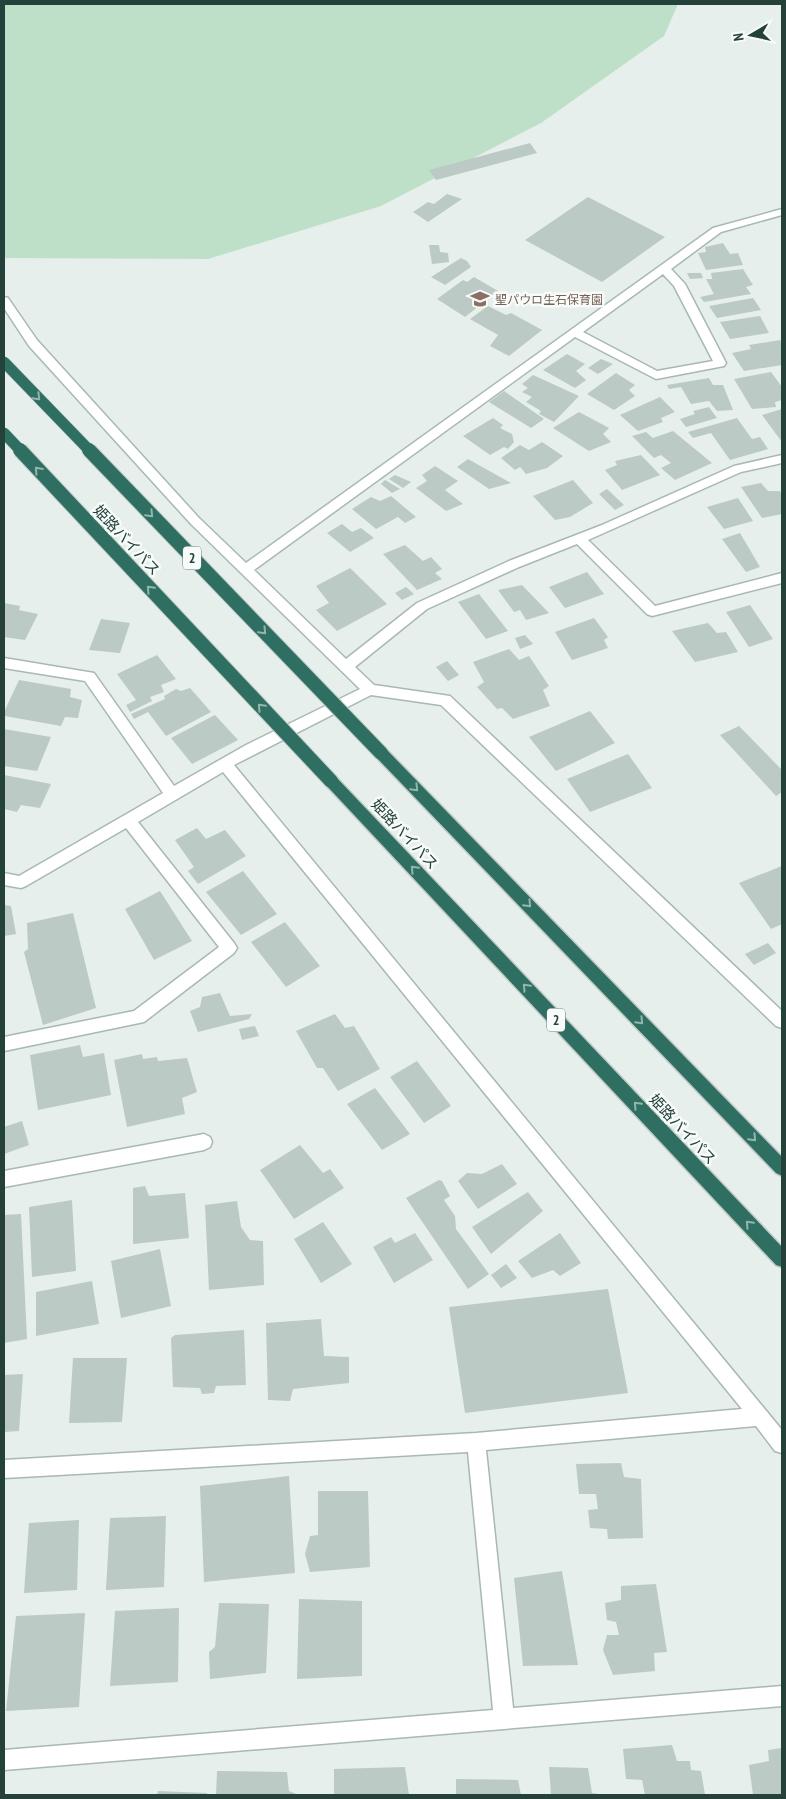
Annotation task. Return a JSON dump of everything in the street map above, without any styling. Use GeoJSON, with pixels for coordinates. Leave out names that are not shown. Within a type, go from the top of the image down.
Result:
{"type":"FeatureCollection","features":[{"type":"Feature","properties":{"kind":"highway","name":"2"},"geometry":{"type":"LineString","coordinates":[[4,362],[782,1168]]}},
{"type":"Feature","properties":{"kind":"highway","name":"姫路バイパス"},"geometry":{"type":"LineString","coordinates":[[4,432],[782,1259]]}},
{"type":"Feature","properties":{"kind":"street"},"geometry":{"type":"LineString","coordinates":[[246,569],[663,267],[717,230],[782,212]]}},
{"type":"Feature","properties":{"kind":"street"},"geometry":{"type":"LineString","coordinates":[[574,332],[656,375],[720,363],[679,284],[663,267]]}},
{"type":"Feature","properties":{"kind":"street"},"geometry":{"type":"LineString","coordinates":[[4,300],[33,343],[52,365],[195,521],[370,690]]}},
{"type":"Feature","properties":{"kind":"street"},"geometry":{"type":"LineString","coordinates":[[347,666],[422,606],[514,564],[738,469],[782,459]]}},
{"type":"Feature","properties":{"kind":"street"},"geometry":{"type":"LineString","coordinates":[[579,538],[652,611],[782,578]]}},
{"type":"Feature","properties":{"kind":"street"},"geometry":{"type":"LineString","coordinates":[[4,663],[89,677],[172,794]]}},
{"type":"Feature","properties":{"kind":"street"},"geometry":{"type":"LineString","coordinates":[[4,879],[21,882],[225,764],[370,690],[445,700],[782,1021]]}},
{"type":"Feature","properties":{"kind":"street"},"geometry":{"type":"LineString","coordinates":[[225,764],[782,1444]]}},
{"type":"Feature","properties":{"kind":"street"},"geometry":{"type":"LineString","coordinates":[[4,1044],[138,1017],[229,948],[128,820]]}},
{"type":"Feature","properties":{"kind":"street"},"geometry":{"type":"LineString","coordinates":[[4,1179],[204,1142]]}},
{"type":"Feature","properties":{"kind":"street"},"geometry":{"type":"LineString","coordinates":[[4,1469],[476,1442],[759,1417]]}},
{"type":"Feature","properties":{"kind":"street"},"geometry":{"type":"LineString","coordinates":[[476,1442],[504,1720]]}},
{"type":"Feature","properties":{"kind":"street"},"geometry":{"type":"LineString","coordinates":[[4,1760],[782,1696]]}},
{"type":"Feature","properties":{"kind":"green space"},"geometry":{"type":"Polygon","coordinates":[[[4,4],[678,4],[664,36],[541,123],[381,206],[208,259],[4,258],[4,4]]]}},
{"type":"Feature","properties":{"kind":"building"},"geometry":{"type":"Polygon","coordinates":[[[530,143],[537,153],[436,180],[429,170],[530,143]]]}},
{"type":"Feature","properties":{"kind":"building"},"geometry":{"type":"Polygon","coordinates":[[[447,194],[462,199],[428,222],[413,212],[428,202],[434,204],[447,194]]]}},
{"type":"Feature","properties":{"kind":"building"},"geometry":{"type":"Polygon","coordinates":[[[588,197],[665,237],[602,282],[525,240],[588,197]]]}},
{"type":"Feature","properties":{"kind":"building"},"geometry":{"type":"Polygon","coordinates":[[[723,243],[730,254],[738,253],[743,265],[706,270],[698,253],[706,252],[705,247],[723,243]]]}},
{"type":"Feature","properties":{"kind":"building"},"geometry":{"type":"Polygon","coordinates":[[[429,245],[439,245],[440,252],[448,253],[449,262],[432,264],[429,245]]]}},
{"type":"Feature","properties":{"kind":"building"},"geometry":{"type":"Polygon","coordinates":[[[461,258],[467,261],[471,267],[445,285],[431,277],[461,258]]]}},
{"type":"Feature","properties":{"kind":"building"},"geometry":{"type":"Polygon","coordinates":[[[743,269],[753,285],[746,287],[751,294],[704,302],[700,297],[714,294],[706,279],[712,279],[711,273],[743,269]]]}},
{"type":"Feature","properties":{"kind":"building"},"geometry":{"type":"Polygon","coordinates":[[[687,273],[701,273],[703,278],[690,279],[687,273]]]}},
{"type":"Feature","properties":{"kind":"building"},"geometry":{"type":"Polygon","coordinates":[[[474,277],[498,291],[465,317],[437,299],[463,280],[467,282],[474,277]]]}},
{"type":"Feature","properties":{"kind":"building"},"geometry":{"type":"Polygon","coordinates":[[[753,298],[761,310],[717,318],[709,306],[753,298]]]}},
{"type":"Feature","properties":{"kind":"building"},"geometry":{"type":"Polygon","coordinates":[[[488,306],[506,315],[511,313],[542,330],[509,356],[490,346],[498,335],[470,319],[488,306]]]}},
{"type":"Feature","properties":{"kind":"building"},"geometry":{"type":"Polygon","coordinates":[[[760,316],[769,333],[730,339],[720,322],[760,316]]]}},
{"type":"Feature","properties":{"kind":"building"},"geometry":{"type":"Polygon","coordinates":[[[780,340],[782,344],[782,365],[744,371],[732,353],[751,349],[749,345],[780,340]]]}},
{"type":"Feature","properties":{"kind":"building"},"geometry":{"type":"Polygon","coordinates":[[[567,354],[585,364],[576,371],[586,380],[575,388],[543,370],[567,354]]]}},
{"type":"Feature","properties":{"kind":"building"},"geometry":{"type":"Polygon","coordinates":[[[601,359],[613,364],[598,374],[588,368],[601,359]]]}},
{"type":"Feature","properties":{"kind":"building"},"geometry":{"type":"Polygon","coordinates":[[[771,372],[782,387],[782,400],[775,402],[776,407],[752,409],[734,379],[771,372]]]}},
{"type":"Feature","properties":{"kind":"building"},"geometry":{"type":"Polygon","coordinates":[[[616,373],[635,385],[629,390],[635,396],[614,410],[587,394],[616,373]]]}},
{"type":"Feature","properties":{"kind":"building"},"geometry":{"type":"Polygon","coordinates":[[[533,375],[579,396],[554,422],[539,414],[541,411],[526,402],[532,397],[522,392],[528,388],[522,384],[533,375]]]}},
{"type":"Feature","properties":{"kind":"building"},"geometry":{"type":"Polygon","coordinates":[[[709,378],[713,385],[723,385],[733,410],[717,411],[709,401],[691,404],[681,387],[669,389],[667,385],[709,378]]]}},
{"type":"Feature","properties":{"kind":"building"},"geometry":{"type":"Polygon","coordinates":[[[504,391],[544,419],[531,428],[489,402],[504,391]]]}},
{"type":"Feature","properties":{"kind":"building"},"geometry":{"type":"Polygon","coordinates":[[[660,397],[675,412],[661,418],[663,422],[638,431],[620,415],[660,397]]]}},
{"type":"Feature","properties":{"kind":"building"},"geometry":{"type":"Polygon","coordinates":[[[709,407],[717,418],[686,427],[680,419],[695,414],[693,411],[709,407]]]}},
{"type":"Feature","properties":{"kind":"building"},"geometry":{"type":"Polygon","coordinates":[[[782,409],[782,442],[762,415],[782,409]]]}},
{"type":"Feature","properties":{"kind":"building"},"geometry":{"type":"Polygon","coordinates":[[[579,412],[609,428],[603,434],[611,442],[589,451],[553,428],[579,412]]]}},
{"type":"Feature","properties":{"kind":"building"},"geometry":{"type":"Polygon","coordinates":[[[493,418],[503,425],[500,428],[512,434],[514,442],[508,449],[504,447],[490,455],[463,436],[493,418]]]}},
{"type":"Feature","properties":{"kind":"building"},"geometry":{"type":"Polygon","coordinates":[[[737,418],[752,439],[760,437],[768,449],[730,460],[711,433],[693,438],[688,432],[737,418]]]}},
{"type":"Feature","properties":{"kind":"building"},"geometry":{"type":"Polygon","coordinates":[[[673,431],[712,463],[675,480],[661,468],[671,463],[661,455],[654,458],[632,436],[646,432],[653,438],[673,431]]]}},
{"type":"Feature","properties":{"kind":"building"},"geometry":{"type":"Polygon","coordinates":[[[542,442],[563,456],[547,468],[526,474],[520,467],[515,470],[501,458],[520,445],[529,450],[542,442]]]}},
{"type":"Feature","properties":{"kind":"building"},"geometry":{"type":"Polygon","coordinates":[[[641,455],[660,475],[622,490],[605,470],[617,465],[615,461],[641,455]]]}},
{"type":"Feature","properties":{"kind":"building"},"geometry":{"type":"Polygon","coordinates":[[[468,459],[511,483],[489,489],[457,467],[468,459]]]}},
{"type":"Feature","properties":{"kind":"building"},"geometry":{"type":"Polygon","coordinates":[[[435,466],[458,481],[445,490],[463,504],[446,511],[416,488],[427,481],[422,475],[435,466]]]}},
{"type":"Feature","properties":{"kind":"building"},"geometry":{"type":"Polygon","coordinates":[[[395,475],[411,482],[403,488],[389,479],[395,475]]]}},
{"type":"Feature","properties":{"kind":"building"},"geometry":{"type":"Polygon","coordinates":[[[385,480],[400,489],[392,493],[381,484],[385,480]]]}},
{"type":"Feature","properties":{"kind":"building"},"geometry":{"type":"Polygon","coordinates":[[[573,480],[593,503],[570,517],[555,520],[533,496],[573,480]]]}},
{"type":"Feature","properties":{"kind":"building"},"geometry":{"type":"Polygon","coordinates":[[[761,483],[768,491],[780,491],[782,496],[782,514],[762,518],[741,487],[761,483]]]}},
{"type":"Feature","properties":{"kind":"building"},"geometry":{"type":"Polygon","coordinates":[[[607,489],[624,505],[615,510],[599,494],[607,489]]]}},
{"type":"Feature","properties":{"kind":"building"},"geometry":{"type":"Polygon","coordinates":[[[391,496],[416,517],[405,523],[398,517],[376,529],[352,509],[371,497],[380,501],[391,496]]]}},
{"type":"Feature","properties":{"kind":"building"},"geometry":{"type":"Polygon","coordinates":[[[738,498],[753,521],[724,529],[707,507],[738,498]]]}},
{"type":"Feature","properties":{"kind":"building"},"geometry":{"type":"Polygon","coordinates":[[[342,524],[352,532],[361,528],[374,538],[350,552],[327,533],[342,524]]]}},
{"type":"Feature","properties":{"kind":"building"},"geometry":{"type":"Polygon","coordinates":[[[740,533],[760,567],[746,572],[722,539],[740,533]]]}},
{"type":"Feature","properties":{"kind":"building"},"geometry":{"type":"Polygon","coordinates":[[[405,545],[423,561],[431,557],[442,569],[435,573],[442,579],[417,590],[383,554],[405,545]]]}},
{"type":"Feature","properties":{"kind":"building"},"geometry":{"type":"Polygon","coordinates":[[[350,568],[387,604],[337,631],[316,610],[329,603],[316,586],[350,568]]]}},
{"type":"Feature","properties":{"kind":"building"},"geometry":{"type":"Polygon","coordinates":[[[587,572],[604,594],[565,608],[549,587],[587,572]]]}},
{"type":"Feature","properties":{"kind":"building"},"geometry":{"type":"Polygon","coordinates":[[[522,585],[549,613],[526,620],[520,610],[514,612],[498,590],[522,585]]]}},
{"type":"Feature","properties":{"kind":"building"},"geometry":{"type":"Polygon","coordinates":[[[406,587],[414,594],[402,600],[395,593],[406,587]]]}},
{"type":"Feature","properties":{"kind":"building"},"geometry":{"type":"Polygon","coordinates":[[[479,594],[508,631],[486,639],[458,602],[479,594]]]}},
{"type":"Feature","properties":{"kind":"building"},"geometry":{"type":"Polygon","coordinates":[[[4,603],[20,606],[19,610],[38,614],[25,640],[4,637],[4,603]]]}},
{"type":"Feature","properties":{"kind":"building"},"geometry":{"type":"Polygon","coordinates":[[[750,605],[773,639],[749,647],[726,612],[750,605]]]}},
{"type":"Feature","properties":{"kind":"building"},"geometry":{"type":"Polygon","coordinates":[[[594,618],[608,637],[604,640],[608,648],[572,660],[555,632],[594,618]]]}},
{"type":"Feature","properties":{"kind":"building"},"geometry":{"type":"Polygon","coordinates":[[[101,619],[130,623],[120,653],[89,650],[101,619]]]}},
{"type":"Feature","properties":{"kind":"building"},"geometry":{"type":"Polygon","coordinates":[[[708,623],[717,633],[726,632],[738,652],[695,662],[672,631],[708,623]]]}},
{"type":"Feature","properties":{"kind":"building"},"geometry":{"type":"Polygon","coordinates":[[[525,635],[533,644],[520,649],[515,638],[525,635]]]}},
{"type":"Feature","properties":{"kind":"building"},"geometry":{"type":"Polygon","coordinates":[[[509,649],[519,660],[529,656],[549,686],[543,690],[550,706],[513,719],[502,708],[497,709],[477,687],[484,682],[473,662],[509,649]]]}},
{"type":"Feature","properties":{"kind":"building"},"geometry":{"type":"Polygon","coordinates":[[[157,655],[176,679],[161,685],[164,692],[150,697],[152,701],[130,712],[126,705],[136,700],[117,674],[157,655]]]}},
{"type":"Feature","properties":{"kind":"building"},"geometry":{"type":"Polygon","coordinates":[[[447,661],[459,675],[448,681],[436,667],[447,661]]]}},
{"type":"Feature","properties":{"kind":"building"},"geometry":{"type":"Polygon","coordinates":[[[19,680],[71,689],[70,697],[82,700],[78,718],[65,717],[61,726],[5,716],[4,712],[19,680]]]}},
{"type":"Feature","properties":{"kind":"building"},"geometry":{"type":"Polygon","coordinates":[[[190,688],[211,712],[166,736],[148,712],[134,719],[131,714],[165,699],[164,696],[176,689],[181,691],[190,688]]]}},
{"type":"Feature","properties":{"kind":"building"},"geometry":{"type":"Polygon","coordinates":[[[590,711],[615,743],[556,771],[529,737],[590,711]]]}},
{"type":"Feature","properties":{"kind":"building"},"geometry":{"type":"Polygon","coordinates":[[[215,715],[238,740],[192,764],[171,738],[215,715]]]}},
{"type":"Feature","properties":{"kind":"building"},"geometry":{"type":"Polygon","coordinates":[[[739,726],[782,770],[782,792],[776,796],[720,735],[739,726]]]}},
{"type":"Feature","properties":{"kind":"building"},"geometry":{"type":"Polygon","coordinates":[[[4,729],[51,737],[37,771],[4,766],[4,729]]]}},
{"type":"Feature","properties":{"kind":"building"},"geometry":{"type":"Polygon","coordinates":[[[628,754],[652,788],[590,812],[567,779],[628,754]]]}},
{"type":"Feature","properties":{"kind":"building"},"geometry":{"type":"Polygon","coordinates":[[[4,775],[51,784],[40,808],[21,805],[17,812],[4,809],[4,775]]]}},
{"type":"Feature","properties":{"kind":"building"},"geometry":{"type":"Polygon","coordinates":[[[197,828],[206,839],[225,830],[246,856],[198,884],[188,871],[194,867],[175,840],[197,828]]]}},
{"type":"Feature","properties":{"kind":"building"},"geometry":{"type":"Polygon","coordinates":[[[782,866],[782,924],[771,929],[739,883],[782,866]]]}},
{"type":"Feature","properties":{"kind":"building"},"geometry":{"type":"Polygon","coordinates":[[[243,871],[277,914],[241,935],[206,892],[243,871]]]}},
{"type":"Feature","properties":{"kind":"building"},"geometry":{"type":"Polygon","coordinates":[[[160,891],[192,941],[154,960],[125,909],[160,891]]]}},
{"type":"Feature","properties":{"kind":"building"},"geometry":{"type":"Polygon","coordinates":[[[4,905],[11,906],[16,934],[4,936],[4,905]]]}},
{"type":"Feature","properties":{"kind":"building"},"geometry":{"type":"Polygon","coordinates":[[[73,913],[96,1008],[43,1025],[24,952],[28,949],[27,923],[73,913]]]}},
{"type":"Feature","properties":{"kind":"building"},"geometry":{"type":"Polygon","coordinates":[[[285,922],[320,966],[286,987],[251,942],[285,922]]]}},
{"type":"Feature","properties":{"kind":"building"},"geometry":{"type":"Polygon","coordinates":[[[768,943],[776,953],[754,965],[745,954],[768,943]]]}},
{"type":"Feature","properties":{"kind":"building"},"geometry":{"type":"Polygon","coordinates":[[[220,993],[230,1016],[252,1014],[249,1019],[198,1032],[190,1011],[200,1007],[202,997],[220,993]]]}},
{"type":"Feature","properties":{"kind":"building"},"geometry":{"type":"Polygon","coordinates":[[[335,1014],[345,1028],[354,1026],[380,1069],[338,1091],[323,1068],[317,1068],[296,1031],[335,1014]]]}},
{"type":"Feature","properties":{"kind":"building"},"geometry":{"type":"Polygon","coordinates":[[[255,1026],[259,1036],[242,1040],[239,1029],[255,1026]]]}},
{"type":"Feature","properties":{"kind":"building"},"geometry":{"type":"Polygon","coordinates":[[[80,1045],[83,1057],[104,1053],[111,1095],[38,1110],[30,1055],[80,1045]]]}},
{"type":"Feature","properties":{"kind":"building"},"geometry":{"type":"Polygon","coordinates":[[[142,1054],[143,1059],[157,1057],[158,1061],[187,1058],[197,1092],[182,1098],[185,1114],[127,1127],[114,1060],[142,1054]]]}},
{"type":"Feature","properties":{"kind":"building"},"geometry":{"type":"Polygon","coordinates":[[[417,1061],[451,1106],[424,1123],[390,1077],[417,1061]]]}},
{"type":"Feature","properties":{"kind":"building"},"geometry":{"type":"Polygon","coordinates":[[[375,1088],[410,1134],[382,1150],[347,1104],[375,1088]]]}},
{"type":"Feature","properties":{"kind":"building"},"geometry":{"type":"Polygon","coordinates":[[[22,1121],[29,1145],[4,1154],[4,1127],[22,1121]]]}},
{"type":"Feature","properties":{"kind":"building"},"geometry":{"type":"Polygon","coordinates":[[[300,1145],[323,1173],[330,1169],[344,1188],[294,1219],[260,1170],[300,1145]]]}},
{"type":"Feature","properties":{"kind":"building"},"geometry":{"type":"Polygon","coordinates":[[[502,1164],[517,1184],[478,1209],[458,1181],[467,1173],[482,1174],[502,1164]]]}},
{"type":"Feature","properties":{"kind":"building"},"geometry":{"type":"Polygon","coordinates":[[[439,1180],[442,1181],[450,1196],[444,1200],[455,1216],[456,1229],[489,1274],[468,1289],[406,1198],[439,1180]]]}},
{"type":"Feature","properties":{"kind":"building"},"geometry":{"type":"Polygon","coordinates":[[[145,1186],[149,1196],[185,1193],[189,1238],[133,1244],[133,1188],[145,1186]]]}},
{"type":"Feature","properties":{"kind":"building"},"geometry":{"type":"Polygon","coordinates":[[[528,1192],[543,1211],[491,1254],[472,1227],[528,1192]]]}},
{"type":"Feature","properties":{"kind":"building"},"geometry":{"type":"Polygon","coordinates":[[[72,1200],[76,1271],[32,1277],[29,1207],[72,1200]]]}},
{"type":"Feature","properties":{"kind":"building"},"geometry":{"type":"Polygon","coordinates":[[[237,1201],[241,1227],[250,1240],[263,1241],[264,1285],[209,1290],[205,1205],[237,1201]]]}},
{"type":"Feature","properties":{"kind":"building"},"geometry":{"type":"Polygon","coordinates":[[[21,1214],[27,1339],[4,1343],[4,1215],[21,1214]]]}},
{"type":"Feature","properties":{"kind":"building"},"geometry":{"type":"Polygon","coordinates":[[[323,1222],[352,1264],[321,1283],[294,1239],[323,1222]]]}},
{"type":"Feature","properties":{"kind":"building"},"geometry":{"type":"Polygon","coordinates":[[[415,1233],[433,1260],[394,1283],[373,1247],[391,1237],[395,1243],[415,1233]]]}},
{"type":"Feature","properties":{"kind":"building"},"geometry":{"type":"Polygon","coordinates":[[[560,1233],[581,1263],[560,1276],[553,1270],[532,1278],[518,1261],[560,1233]]]}},
{"type":"Feature","properties":{"kind":"building"},"geometry":{"type":"Polygon","coordinates":[[[160,1249],[171,1306],[121,1318],[111,1261],[160,1249]]]}},
{"type":"Feature","properties":{"kind":"building"},"geometry":{"type":"Polygon","coordinates":[[[506,1264],[517,1278],[501,1288],[491,1275],[506,1264]]]}},
{"type":"Feature","properties":{"kind":"building"},"geometry":{"type":"Polygon","coordinates":[[[92,1281],[99,1324],[36,1336],[36,1292],[92,1281]]]}},
{"type":"Feature","properties":{"kind":"building"},"geometry":{"type":"Polygon","coordinates":[[[608,1289],[628,1393],[465,1413],[449,1307],[608,1289]]]}},
{"type":"Feature","properties":{"kind":"building"},"geometry":{"type":"Polygon","coordinates":[[[321,1319],[324,1356],[349,1357],[349,1383],[293,1389],[290,1401],[268,1400],[266,1323],[321,1319]]]}},
{"type":"Feature","properties":{"kind":"building"},"geometry":{"type":"Polygon","coordinates":[[[244,1330],[246,1385],[216,1386],[214,1393],[202,1394],[200,1388],[173,1387],[171,1338],[175,1335],[244,1330]]]}},
{"type":"Feature","properties":{"kind":"building"},"geometry":{"type":"Polygon","coordinates":[[[73,1358],[127,1358],[122,1422],[69,1423],[73,1358]]]}},
{"type":"Feature","properties":{"kind":"building"},"geometry":{"type":"Polygon","coordinates":[[[23,1374],[19,1431],[4,1432],[4,1375],[23,1374]]]}},
{"type":"Feature","properties":{"kind":"building"},"geometry":{"type":"Polygon","coordinates":[[[621,1463],[624,1477],[641,1479],[643,1538],[608,1539],[607,1529],[590,1528],[588,1510],[598,1509],[596,1494],[579,1494],[576,1464],[621,1463]]]}},
{"type":"Feature","properties":{"kind":"building"},"geometry":{"type":"Polygon","coordinates":[[[289,1476],[295,1573],[204,1582],[200,1486],[289,1476]]]}},
{"type":"Feature","properties":{"kind":"building"},"geometry":{"type":"Polygon","coordinates":[[[318,1491],[368,1491],[370,1567],[310,1572],[305,1554],[310,1536],[318,1535],[318,1491]]]}},
{"type":"Feature","properties":{"kind":"building"},"geometry":{"type":"Polygon","coordinates":[[[166,1516],[164,1587],[106,1590],[110,1518],[166,1516]]]}},
{"type":"Feature","properties":{"kind":"building"},"geometry":{"type":"Polygon","coordinates":[[[79,1520],[77,1590],[24,1593],[29,1523],[79,1520]]]}},
{"type":"Feature","properties":{"kind":"building"},"geometry":{"type":"Polygon","coordinates":[[[562,1571],[578,1665],[523,1666],[514,1578],[562,1571]]]}},
{"type":"Feature","properties":{"kind":"building"},"geometry":{"type":"Polygon","coordinates":[[[656,1584],[667,1652],[654,1653],[655,1671],[613,1675],[603,1650],[607,1635],[619,1635],[616,1622],[607,1620],[605,1603],[621,1600],[621,1586],[656,1584]]]}},
{"type":"Feature","properties":{"kind":"building"},"geometry":{"type":"Polygon","coordinates":[[[299,1599],[362,1601],[362,1676],[297,1679],[299,1599]]]}},
{"type":"Feature","properties":{"kind":"building"},"geometry":{"type":"Polygon","coordinates":[[[219,1603],[269,1604],[266,1673],[210,1679],[209,1652],[215,1647],[219,1603]]]}},
{"type":"Feature","properties":{"kind":"building"},"geometry":{"type":"Polygon","coordinates":[[[179,1608],[178,1682],[110,1686],[115,1611],[179,1608]]]}},
{"type":"Feature","properties":{"kind":"building"},"geometry":{"type":"Polygon","coordinates":[[[85,1613],[79,1707],[6,1711],[16,1616],[85,1613]]]}},
{"type":"Feature","properties":{"kind":"building"},"geometry":{"type":"Polygon","coordinates":[[[672,1745],[677,1761],[690,1761],[691,1770],[701,1771],[705,1795],[645,1795],[642,1780],[626,1779],[623,1749],[672,1745]]]}},
{"type":"Feature","properties":{"kind":"building"},"geometry":{"type":"Polygon","coordinates":[[[782,1748],[782,1795],[753,1795],[749,1765],[769,1761],[768,1750],[782,1748]]]}},
{"type":"Feature","properties":{"kind":"building"},"geometry":{"type":"Polygon","coordinates":[[[405,1767],[409,1795],[334,1795],[334,1769],[405,1767]]]}},
{"type":"Feature","properties":{"kind":"building"},"geometry":{"type":"Polygon","coordinates":[[[549,1767],[588,1768],[592,1793],[604,1795],[551,1795],[549,1767]]]}},
{"type":"Feature","properties":{"kind":"building"},"geometry":{"type":"Polygon","coordinates":[[[217,1771],[287,1772],[289,1791],[299,1795],[216,1795],[217,1771]]]}},
{"type":"Feature","properties":{"kind":"building"},"geometry":{"type":"Polygon","coordinates":[[[456,1779],[518,1780],[521,1795],[456,1795],[456,1779]]]}},
{"type":"Feature","properties":{"kind":"building"},"geometry":{"type":"Polygon","coordinates":[[[158,1791],[207,1793],[206,1795],[157,1795],[158,1791]]]}},
{"type":"Feature","properties":{"kind":"place","name":"聖パウロ生石保育園"},"geometry":{"type":"Point","coordinates":[480,299]}}]}
